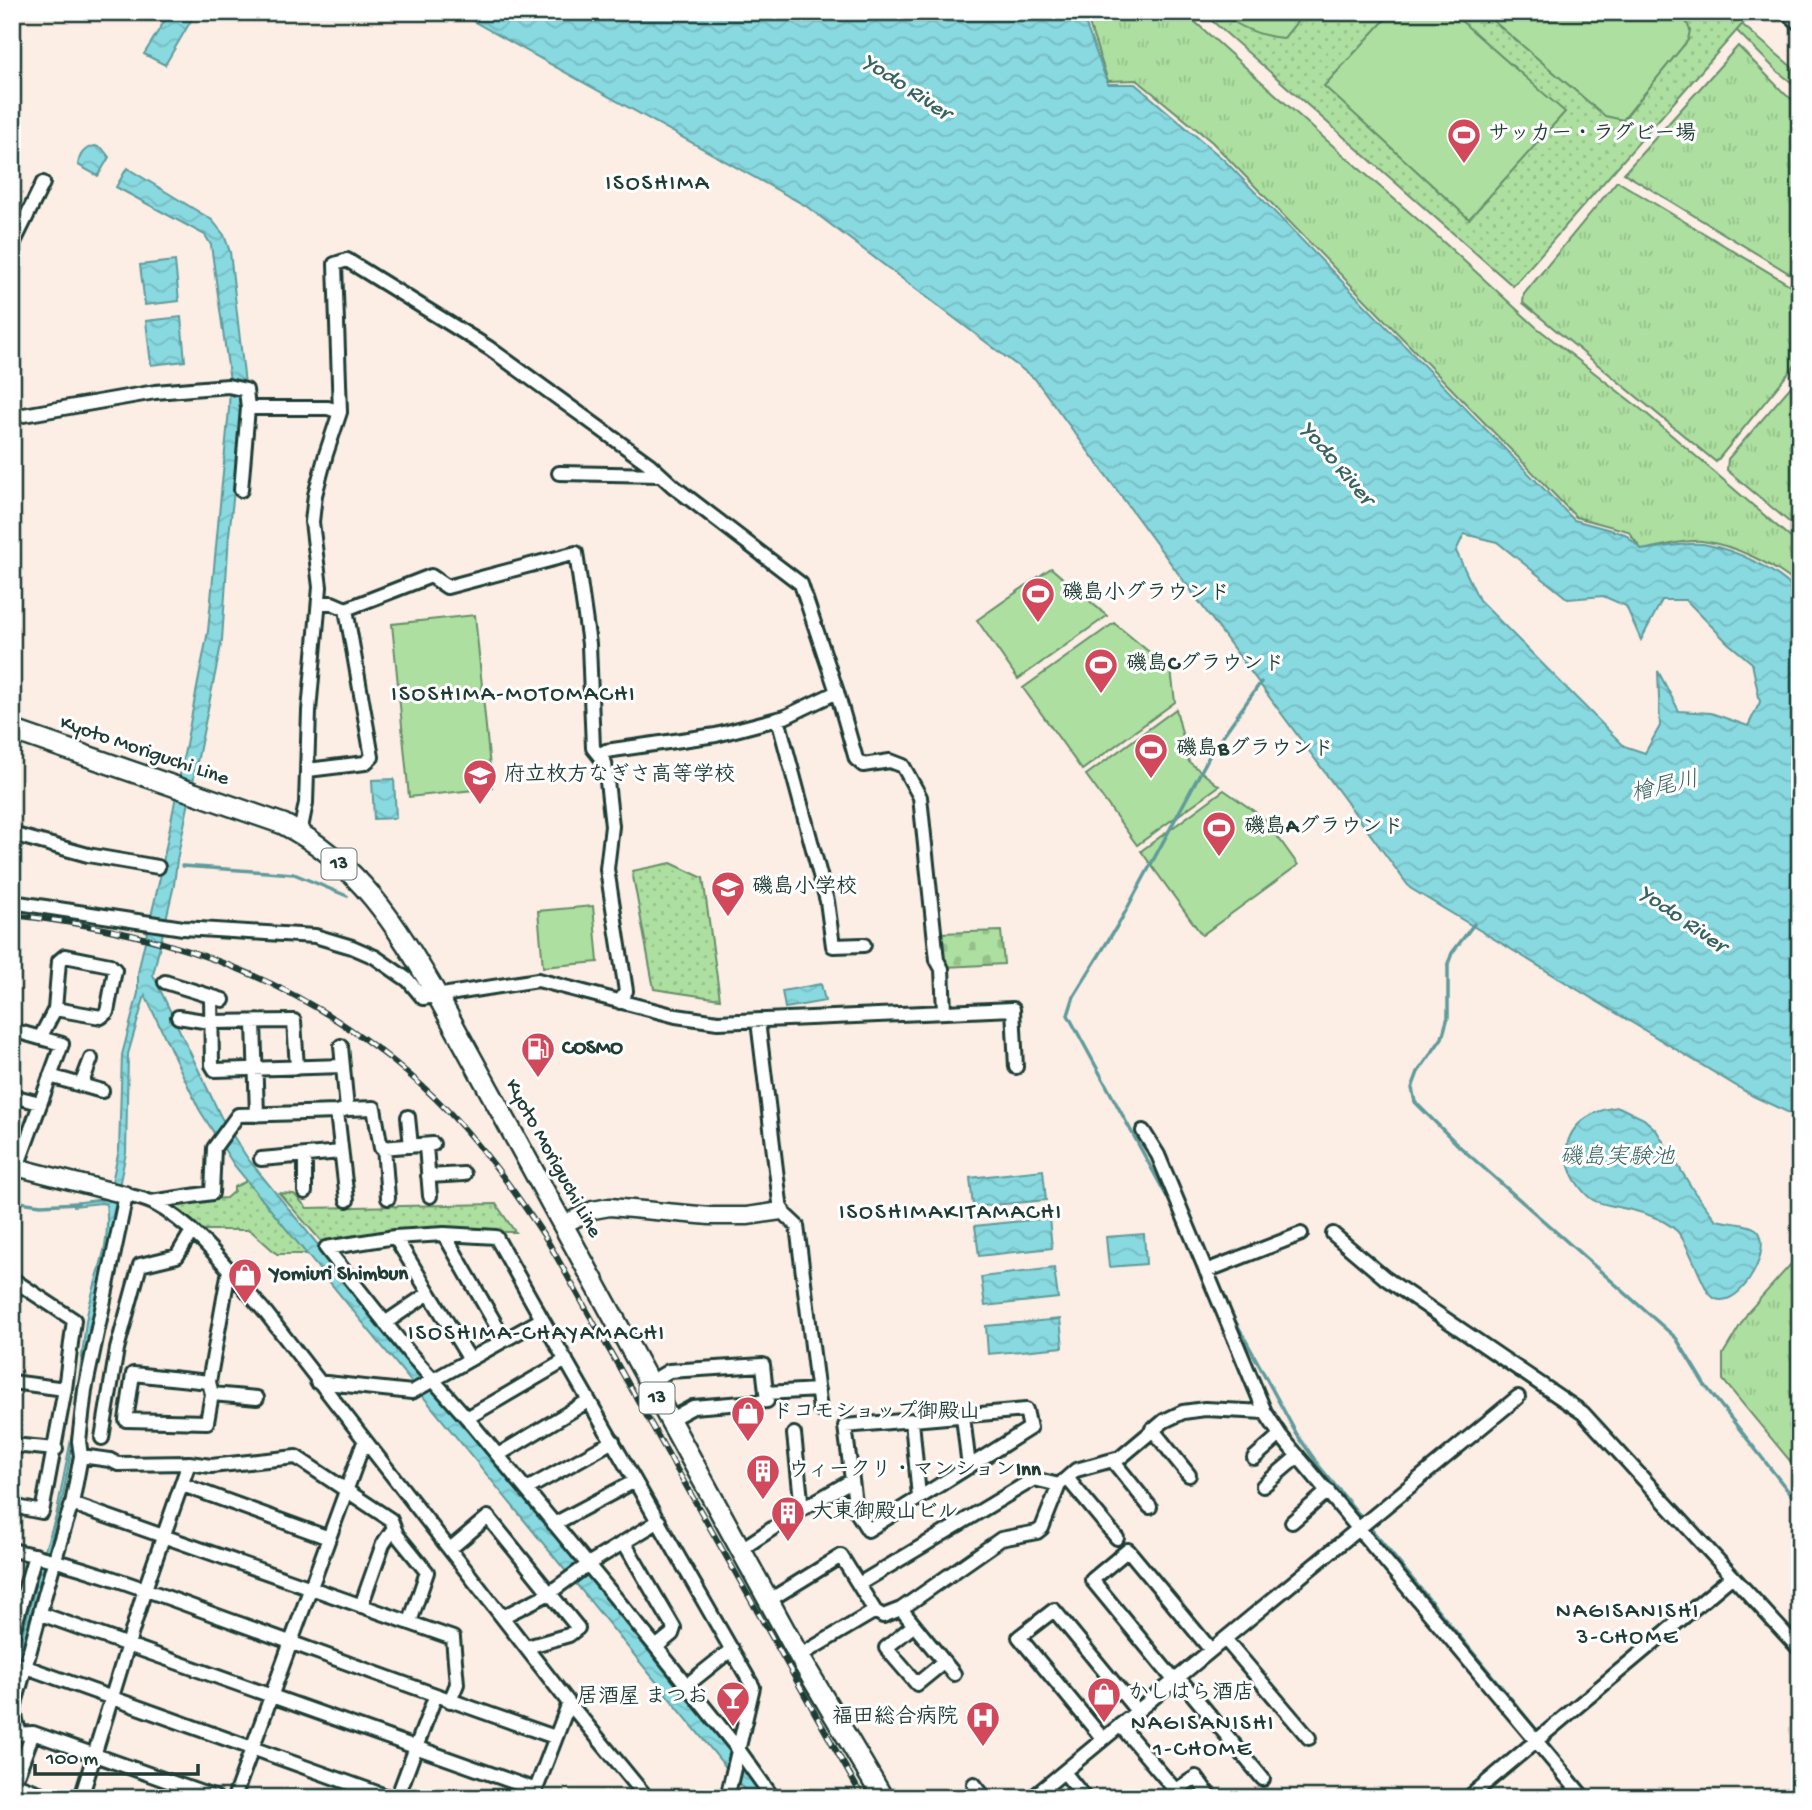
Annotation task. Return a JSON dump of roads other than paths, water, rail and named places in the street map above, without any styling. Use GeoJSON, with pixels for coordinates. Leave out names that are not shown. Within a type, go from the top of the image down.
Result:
{"type":"FeatureCollection","features":[{"type":"Feature","properties":{"kind":"main road","name":"Kyoto Moriguchi Line"},"geometry":{"type":"LineString","coordinates":[[12,730],[283,824],[300,833],[353,875],[371,894],[400,932],[437,995],[768,1601],[883,1798]]}},
{"type":"Feature","properties":{"kind":"street"},"geometry":{"type":"LineString","coordinates":[[1789,12],[1800,22]]}},
{"type":"Feature","properties":{"kind":"street"},"geometry":{"type":"LineString","coordinates":[[12,246],[43,183]]}},
{"type":"Feature","properties":{"kind":"street"},"geometry":{"type":"LineString","coordinates":[[300,833],[306,803],[309,711],[320,587],[312,522],[326,454],[340,412],[335,264],[348,260],[489,348],[661,475],[801,584],[838,692],[856,759],[863,765],[890,761],[903,766],[920,797],[937,960],[942,969],[944,1011]]}},
{"type":"Feature","properties":{"kind":"street"},"geometry":{"type":"LineString","coordinates":[[12,417],[155,391],[228,386],[246,390],[248,408],[241,489]]}},
{"type":"Feature","properties":{"kind":"street"},"geometry":{"type":"LineString","coordinates":[[248,408],[328,408],[340,412]]}},
{"type":"Feature","properties":{"kind":"street"},"geometry":{"type":"LineString","coordinates":[[559,474],[661,475]]}},
{"type":"Feature","properties":{"kind":"street"},"geometry":{"type":"LineString","coordinates":[[319,603],[332,603],[346,610],[431,576],[447,587],[576,554],[589,644],[593,748],[606,762],[612,826],[607,869],[626,991],[620,1002]]}},
{"type":"Feature","properties":{"kind":"street"},"geometry":{"type":"LineString","coordinates":[[308,770],[365,763],[372,757],[346,610]]}},
{"type":"Feature","properties":{"kind":"street"},"geometry":{"type":"LineString","coordinates":[[599,755],[606,751],[716,735],[778,719],[838,692]]}},
{"type":"Feature","properties":{"kind":"street"},"geometry":{"type":"LineString","coordinates":[[778,719],[827,901],[833,946],[864,946]]}},
{"type":"Feature","properties":{"kind":"street"},"geometry":{"type":"LineString","coordinates":[[12,834],[88,855],[158,867]]}},
{"type":"Feature","properties":{"kind":"street"},"geometry":{"type":"LineString","coordinates":[[12,902],[183,928],[315,936],[376,957],[408,980],[421,997],[538,980],[620,1002],[718,1022],[1013,1009],[1016,1067]]}},
{"type":"Feature","properties":{"kind":"street"},"geometry":{"type":"LineString","coordinates":[[40,1038],[55,1009],[59,961],[65,956],[110,965],[115,970],[107,1012],[101,1017],[55,1009]]}},
{"type":"Feature","properties":{"kind":"street"},"geometry":{"type":"LineString","coordinates":[[165,982],[217,998],[210,1022],[212,1065],[215,1070],[343,1066]]}},
{"type":"Feature","properties":{"kind":"street"},"geometry":{"type":"LineString","coordinates":[[178,1017],[210,1022],[294,1021],[297,1068]]}},
{"type":"Feature","properties":{"kind":"street"},"geometry":{"type":"LineString","coordinates":[[758,1021],[781,1211],[797,1226],[820,1410]]}},
{"type":"Feature","properties":{"kind":"street"},"geometry":{"type":"LineString","coordinates":[[254,1023],[257,1115]]}},
{"type":"Feature","properties":{"kind":"street"},"geometry":{"type":"LineString","coordinates":[[12,1030],[62,1044],[14,1172],[105,1189],[151,1202],[192,1231],[266,1313],[569,1703],[647,1798]]}},
{"type":"Feature","properties":{"kind":"street"},"geometry":{"type":"LineString","coordinates":[[341,1045],[341,1152],[347,1200]]}},
{"type":"Feature","properties":{"kind":"street"},"geometry":{"type":"LineString","coordinates":[[81,1085],[91,1059]]}},
{"type":"Feature","properties":{"kind":"street"},"geometry":{"type":"LineString","coordinates":[[50,1076],[102,1091]]}},
{"type":"Feature","properties":{"kind":"street"},"geometry":{"type":"LineString","coordinates":[[12,1096],[40,1103]]}},
{"type":"Feature","properties":{"kind":"street"},"geometry":{"type":"LineString","coordinates":[[151,1202],[212,1193],[214,1148],[238,1115],[374,1108],[381,1148],[429,1145],[430,1196]]}},
{"type":"Feature","properties":{"kind":"street"},"geometry":{"type":"LineString","coordinates":[[408,1117],[411,1146]]}},
{"type":"Feature","properties":{"kind":"street"},"geometry":{"type":"LineString","coordinates":[[1143,1130],[1158,1155],[1265,1412],[1280,1435],[1543,1736],[1584,1798]]}},
{"type":"Feature","properties":{"kind":"street"},"geometry":{"type":"LineString","coordinates":[[384,1147],[388,1198]]}},
{"type":"Feature","properties":{"kind":"street"},"geometry":{"type":"LineString","coordinates":[[261,1159],[341,1152]]}},
{"type":"Feature","properties":{"kind":"street"},"geometry":{"type":"LineString","coordinates":[[305,1155],[305,1192]]}},
{"type":"Feature","properties":{"kind":"street"},"geometry":{"type":"LineString","coordinates":[[428,1176],[464,1174]]}},
{"type":"Feature","properties":{"kind":"street"},"geometry":{"type":"LineString","coordinates":[[127,1195],[88,1377],[79,1441],[81,1456],[72,1504],[53,1560],[14,1712],[16,1733],[33,1733],[198,1795],[216,1798]]}},
{"type":"Feature","properties":{"kind":"street"},"geometry":{"type":"LineString","coordinates":[[562,1225],[593,1210],[610,1207],[710,1216],[747,1216],[781,1211]]}},
{"type":"Feature","properties":{"kind":"street"},"geometry":{"type":"LineString","coordinates":[[102,1438],[117,1349],[140,1265],[177,1256],[192,1231]]}},
{"type":"Feature","properties":{"kind":"street"},"geometry":{"type":"LineString","coordinates":[[444,1234],[504,1339]]}},
{"type":"Feature","properties":{"kind":"street"},"geometry":{"type":"LineString","coordinates":[[727,1798],[731,1777],[737,1752],[753,1687],[496,1237],[444,1234],[395,1237],[326,1248],[384,1323],[527,1489],[587,1567],[687,1685],[737,1752],[773,1798]]}},
{"type":"Feature","properties":{"kind":"street"},"geometry":{"type":"LineString","coordinates":[[1206,1271],[1301,1234]]}},
{"type":"Feature","properties":{"kind":"street"},"geometry":{"type":"LineString","coordinates":[[1333,1234],[1385,1278],[1583,1413],[1800,1650]]}},
{"type":"Feature","properties":{"kind":"street"},"geometry":{"type":"LineString","coordinates":[[395,1237],[469,1358]]}},
{"type":"Feature","properties":{"kind":"street"},"geometry":{"type":"LineString","coordinates":[[229,1270],[211,1388],[207,1422],[126,1420],[133,1374],[211,1388],[257,1398]]}},
{"type":"Feature","properties":{"kind":"street"},"geometry":{"type":"LineString","coordinates":[[12,1279],[74,1320],[56,1449],[42,1512],[12,1506]]}},
{"type":"Feature","properties":{"kind":"street"},"geometry":{"type":"LineString","coordinates":[[384,1323],[429,1293]]}},
{"type":"Feature","properties":{"kind":"street"},"geometry":{"type":"LineString","coordinates":[[317,1381],[412,1392],[541,1319]]}},
{"type":"Feature","properties":{"kind":"street"},"geometry":{"type":"LineString","coordinates":[[467,1418],[566,1360]]}},
{"type":"Feature","properties":{"kind":"street"},"geometry":{"type":"LineString","coordinates":[[649,1383],[669,1371],[763,1365],[767,1401],[693,1407],[669,1420]]}},
{"type":"Feature","properties":{"kind":"street"},"geometry":{"type":"LineString","coordinates":[[12,1382],[65,1389]]}},
{"type":"Feature","properties":{"kind":"street"},"geometry":{"type":"LineString","coordinates":[[766,1393],[818,1390]]}},
{"type":"Feature","properties":{"kind":"street"},"geometry":{"type":"LineString","coordinates":[[1032,1798],[1518,1397]]}},
{"type":"Feature","properties":{"kind":"street"},"geometry":{"type":"LineString","coordinates":[[498,1455],[588,1401]]}},
{"type":"Feature","properties":{"kind":"street"},"geometry":{"type":"LineString","coordinates":[[768,1601],[841,1556],[875,1611],[883,1616],[901,1609],[1001,1539],[1037,1532],[1042,1528],[1063,1482],[1076,1470],[1120,1458],[1152,1429],[1183,1412],[1205,1409],[1265,1412]]}},
{"type":"Feature","properties":{"kind":"street"},"geometry":{"type":"LineString","coordinates":[[1026,1410],[1030,1428],[868,1530],[856,1511],[845,1426],[912,1421],[1026,1410]]}},
{"type":"Feature","properties":{"kind":"street"},"geometry":{"type":"LineString","coordinates":[[963,1416],[969,1467]]}},
{"type":"Feature","properties":{"kind":"street"},"geometry":{"type":"LineString","coordinates":[[912,1421],[919,1497]]}},
{"type":"Feature","properties":{"kind":"street"},"geometry":{"type":"LineString","coordinates":[[1152,1429],[1189,1475]]}},
{"type":"Feature","properties":{"kind":"street"},"geometry":{"type":"LineString","coordinates":[[794,1434],[802,1508]]}},
{"type":"Feature","properties":{"kind":"street"},"geometry":{"type":"LineString","coordinates":[[1254,1458],[1280,1435]]}},
{"type":"Feature","properties":{"kind":"street"},"geometry":{"type":"LineString","coordinates":[[527,1489],[613,1441]]}},
{"type":"Feature","properties":{"kind":"street"},"geometry":{"type":"LineString","coordinates":[[234,1798],[364,1442]]}},
{"type":"Feature","properties":{"kind":"street"},"geometry":{"type":"LineString","coordinates":[[12,1446],[56,1449]]}},
{"type":"Feature","properties":{"kind":"street"},"geometry":{"type":"LineString","coordinates":[[81,1456],[110,1460],[118,1464],[189,1463],[211,1466],[296,1457],[391,1520],[427,1572],[410,1622]]}},
{"type":"Feature","properties":{"kind":"street"},"geometry":{"type":"LineString","coordinates":[[1263,1486],[1298,1456]]}},
{"type":"Feature","properties":{"kind":"street"},"geometry":{"type":"LineString","coordinates":[[1113,1461],[1150,1507]]}},
{"type":"Feature","properties":{"kind":"street"},"geometry":{"type":"LineString","coordinates":[[81,1798],[145,1589],[184,1485],[189,1463]]}},
{"type":"Feature","properties":{"kind":"street"},"geometry":{"type":"LineString","coordinates":[[859,1584],[1034,1479],[1063,1482],[1117,1538]]}},
{"type":"Feature","properties":{"kind":"street"},"geometry":{"type":"LineString","coordinates":[[740,1550],[802,1508],[851,1480]]}},
{"type":"Feature","properties":{"kind":"street"},"geometry":{"type":"LineString","coordinates":[[554,1524],[635,1481]]}},
{"type":"Feature","properties":{"kind":"street"},"geometry":{"type":"LineString","coordinates":[[184,1485],[329,1538]]}},
{"type":"Feature","properties":{"kind":"street"},"geometry":{"type":"LineString","coordinates":[[1292,1522],[1328,1491]]}},
{"type":"Feature","properties":{"kind":"street"},"geometry":{"type":"LineString","coordinates":[[72,1504],[453,1638],[457,1684],[450,1701]]}},
{"type":"Feature","properties":{"kind":"street"},"geometry":{"type":"LineString","coordinates":[[450,1549],[488,1517],[500,1541],[550,1592],[578,1628],[569,1635],[527,1647]]}},
{"type":"Feature","properties":{"kind":"street"},"geometry":{"type":"LineString","coordinates":[[504,1616],[550,1592],[659,1521]]}},
{"type":"Feature","properties":{"kind":"street"},"geometry":{"type":"LineString","coordinates":[[361,1606],[383,1544],[394,1528]]}},
{"type":"Feature","properties":{"kind":"street"},"geometry":{"type":"LineString","coordinates":[[625,1544],[674,1628],[672,1634],[656,1647]]}},
{"type":"Feature","properties":{"kind":"street"},"geometry":{"type":"LineString","coordinates":[[12,1550],[145,1589],[435,1697],[555,1737]]}},
{"type":"Feature","properties":{"kind":"street"},"geometry":{"type":"LineString","coordinates":[[1211,1650],[1128,1550],[1092,1580],[1264,1779]]}},
{"type":"Feature","properties":{"kind":"street"},"geometry":{"type":"LineString","coordinates":[[12,1635],[35,1555]]}},
{"type":"Feature","properties":{"kind":"street"},"geometry":{"type":"LineString","coordinates":[[1468,1798],[1729,1579]]}},
{"type":"Feature","properties":{"kind":"street"},"geometry":{"type":"LineString","coordinates":[[901,1609],[954,1674]]}},
{"type":"Feature","properties":{"kind":"street"},"geometry":{"type":"LineString","coordinates":[[1103,1739],[1019,1637],[1045,1614],[1054,1609],[1137,1711]]}},
{"type":"Feature","properties":{"kind":"street"},"geometry":{"type":"LineString","coordinates":[[799,1656],[875,1611]]}},
{"type":"Feature","properties":{"kind":"street"},"geometry":{"type":"LineString","coordinates":[[41,1614],[416,1747],[535,1794],[569,1703]]}},
{"type":"Feature","properties":{"kind":"street"},"geometry":{"type":"LineString","coordinates":[[914,1625],[886,1648],[917,1684],[944,1662]]}},
{"type":"Feature","properties":{"kind":"street"},"geometry":{"type":"LineString","coordinates":[[1225,1639],[1309,1738]]}},
{"type":"Feature","properties":{"kind":"street"},"geometry":{"type":"LineString","coordinates":[[687,1685],[732,1649]]}},
{"type":"Feature","properties":{"kind":"street"},"geometry":{"type":"LineString","coordinates":[[26,1667],[391,1798]]}},
{"type":"Feature","properties":{"kind":"street"},"geometry":{"type":"LineString","coordinates":[[397,1798],[435,1697]]}},
{"type":"Feature","properties":{"kind":"street"},"geometry":{"type":"LineString","coordinates":[[1120,1725],[1179,1794],[1196,1777],[1211,1798]]}},
{"type":"Feature","properties":{"kind":"street"},"geometry":{"type":"LineString","coordinates":[[33,1733],[18,1773],[12,1781],[53,1798]]}},
{"type":"Feature","properties":{"kind":"street"},"geometry":{"type":"LineString","coordinates":[[1064,1772],[1085,1798]]}},
{"type":"Feature","properties":{"kind":"street"},"geometry":{"type":"LineString","coordinates":[[974,1784],[985,1798]]}},
{"type":"Feature","properties":{"kind":"water"},"geometry":{"type":"Polygon","coordinates":[[[170,12],[196,12],[165,65],[144,54],[170,12]]]}},
{"type":"Feature","properties":{"kind":"water"},"geometry":{"type":"Polygon","coordinates":[[[461,12],[1081,12],[1108,84],[1135,84],[1224,160],[1574,520],[1625,534],[1642,550],[1688,544],[1716,547],[1755,562],[1790,585],[1800,594],[1800,1118],[1753,1096],[1410,888],[1035,379],[806,206],[461,12]],[[1464,534],[1456,551],[1479,600],[1624,746],[1645,753],[1660,726],[1658,671],[1679,711],[1711,713],[1748,726],[1760,702],[1752,663],[1728,643],[1686,600],[1662,600],[1641,640],[1626,606],[1603,596],[1568,599],[1497,542],[1464,534]]]}},
{"type":"Feature","properties":{"kind":"water"},"geometry":{"type":"Polygon","coordinates":[[[95,146],[102,148],[109,157],[98,176],[78,165],[83,153],[95,146]]]}},
{"type":"Feature","properties":{"kind":"water"},"geometry":{"type":"Polygon","coordinates":[[[127,168],[212,220],[224,235],[230,252],[245,384],[229,535],[222,640],[174,885],[153,975],[221,1117],[248,1159],[768,1798],[751,1798],[234,1165],[199,1109],[145,995],[128,1054],[126,1153],[103,1280],[90,1324],[83,1385],[63,1496],[12,1684],[12,1673],[56,1516],[79,1398],[76,1396],[86,1321],[106,1236],[106,1204],[74,1206],[74,1203],[105,1199],[119,1150],[122,1055],[138,993],[138,973],[160,878],[208,631],[229,409],[230,381],[211,245],[205,235],[116,187],[127,168]]]}},
{"type":"Feature","properties":{"kind":"water"},"geometry":{"type":"Polygon","coordinates":[[[175,261],[179,301],[145,305],[140,265],[175,261]]]}},
{"type":"Feature","properties":{"kind":"water"},"geometry":{"type":"Polygon","coordinates":[[[181,317],[185,361],[151,365],[146,321],[181,317]]]}},
{"type":"Feature","properties":{"kind":"water"},"geometry":{"type":"Polygon","coordinates":[[[394,779],[396,818],[374,819],[372,780],[394,779]]]}},
{"type":"Feature","properties":{"kind":"water"},"geometry":{"type":"Polygon","coordinates":[[[821,984],[825,1001],[785,1008],[782,991],[821,984]]]}},
{"type":"Feature","properties":{"kind":"water","name":"磯島実験池"},"geometry":{"type":"Polygon","coordinates":[[[1619,1107],[1644,1119],[1656,1130],[1695,1193],[1716,1220],[1757,1230],[1761,1238],[1758,1261],[1753,1274],[1736,1294],[1726,1299],[1711,1296],[1682,1238],[1671,1226],[1634,1210],[1596,1201],[1585,1194],[1575,1180],[1567,1153],[1573,1130],[1592,1115],[1619,1107]]]}},
{"type":"Feature","properties":{"kind":"water"},"geometry":{"type":"Polygon","coordinates":[[[1043,1170],[1046,1200],[973,1207],[970,1178],[1043,1170]]]}},
{"type":"Feature","properties":{"kind":"water"},"geometry":{"type":"Polygon","coordinates":[[[1049,1218],[1052,1248],[979,1256],[975,1226],[1049,1218]]]}},
{"type":"Feature","properties":{"kind":"water"},"geometry":{"type":"Polygon","coordinates":[[[1144,1234],[1146,1264],[1109,1267],[1106,1237],[1144,1234]]]}},
{"type":"Feature","properties":{"kind":"water"},"geometry":{"type":"Polygon","coordinates":[[[1054,1268],[1058,1298],[985,1306],[981,1277],[1054,1268]]]}},
{"type":"Feature","properties":{"kind":"water"},"geometry":{"type":"Polygon","coordinates":[[[1060,1319],[1063,1347],[988,1354],[986,1326],[1060,1319]]]}},
{"type":"Feature","properties":{"kind":"waterway"},"geometry":{"type":"LineString","coordinates":[[1178,1217],[1068,1015],[1074,996],[1122,918],[1212,751],[1261,682]]}},
{"type":"Feature","properties":{"kind":"waterway"},"geometry":{"type":"LineString","coordinates":[[182,866],[294,874],[347,896]]}},
{"type":"Feature","properties":{"kind":"waterway"},"geometry":{"type":"LineString","coordinates":[[1474,924],[1452,953],[1448,964],[1448,1017],[1442,1038],[1418,1072],[1412,1088],[1415,1102],[1460,1147],[1676,1338],[1704,1384],[1800,1506]]}},
{"type":"Feature","properties":{"kind":"waterway"},"geometry":{"type":"LineString","coordinates":[[12,1201],[41,1205],[78,1203]]}},
{"type":"Feature","properties":{"kind":"waterway"},"geometry":{"type":"LineString","coordinates":[[1226,1304],[1296,1433],[1319,1466],[1593,1798]]}},
{"type":"Feature","properties":{"kind":"railway"},"geometry":{"type":"LineString","coordinates":[[12,915],[131,935],[187,950],[241,970],[292,994],[342,1024],[390,1058],[452,1115],[495,1166],[547,1240],[863,1798]]}},
{"type":"Feature","properties":{"kind":"place","name":"サッカー・ラグビー場"},"geometry":{"type":"Point","coordinates":[1464,165]}},
{"type":"Feature","properties":{"kind":"place","name":"磯島小グラウンド"},"geometry":{"type":"Point","coordinates":[1038,624]}},
{"type":"Feature","properties":{"kind":"place","name":"磯島Cグラウンド"},"geometry":{"type":"Point","coordinates":[1101,695]}},
{"type":"Feature","properties":{"kind":"place","name":"磯島Bグラウンド"},"geometry":{"type":"Point","coordinates":[1151,780]}},
{"type":"Feature","properties":{"kind":"place","name":"府立枚方なぎさ高等学校"},"geometry":{"type":"Point","coordinates":[480,806]}},
{"type":"Feature","properties":{"kind":"place","name":"磯島Aグラウンド"},"geometry":{"type":"Point","coordinates":[1219,858]}},
{"type":"Feature","properties":{"kind":"place","name":"磯島小学校"},"geometry":{"type":"Point","coordinates":[728,918]}},
{"type":"Feature","properties":{"kind":"place","name":"COSMO"},"geometry":{"type":"Point","coordinates":[538,1079]}},
{"type":"Feature","properties":{"kind":"place","name":"Yomiuri Shimbun"},"geometry":{"type":"Point","coordinates":[245,1305]}},
{"type":"Feature","properties":{"kind":"place","name":"ドコモショップ御殿山"},"geometry":{"type":"Point","coordinates":[748,1443]}},
{"type":"Feature","properties":{"kind":"place","name":"ウィークリ・マンションInn"},"geometry":{"type":"Point","coordinates":[763,1501]}},
{"type":"Feature","properties":{"kind":"place","name":"大東御殿山ビル"},"geometry":{"type":"Point","coordinates":[788,1543]}},
{"type":"Feature","properties":{"kind":"place","name":"かしはら酒店"},"geometry":{"type":"Point","coordinates":[1104,1724]}},
{"type":"Feature","properties":{"kind":"place","name":"居酒屋 まつお"},"geometry":{"type":"Point","coordinates":[733,1728]}},
{"type":"Feature","properties":{"kind":"place","name":"福田総合病院"},"geometry":{"type":"Point","coordinates":[983,1748]}},
{"type":"Feature","properties":{"kind":"district","name":"ISOSHIMA"},"geometry":{"type":"Point","coordinates":[658,184]}},
{"type":"Feature","properties":{"kind":"district","name":"ISOSHIMA-MOTOMACHI"},"geometry":{"type":"Point","coordinates":[514,695]}},
{"type":"Feature","properties":{"kind":"district","name":"ISOSHIMAKITAMACHI"},"geometry":{"type":"Point","coordinates":[951,1213]}},
{"type":"Feature","properties":{"kind":"district","name":"ISOSHIMA-CHAYAMACHI"},"geometry":{"type":"Point","coordinates":[537,1334]}},
{"type":"Feature","properties":{"kind":"district","name":"NAGISANISHI 3-CHOME"},"geometry":{"type":"Point","coordinates":[1628,1625]}},
{"type":"Feature","properties":{"kind":"district","name":"NAGISANISHI 1-CHOME"},"geometry":{"type":"Point","coordinates":[1203,1737]}},
{"type":"Feature","properties":{"kind":"water label","name":"Yodo River"},"geometry":{"type":"Point","coordinates":[906,88]}},
{"type":"Feature","properties":{"kind":"water label","name":"Yodo River"},"geometry":{"type":"Point","coordinates":[1336,464]}},
{"type":"Feature","properties":{"kind":"water label","name":"檜尾川"},"geometry":{"type":"Point","coordinates":[1665,788]}},
{"type":"Feature","properties":{"kind":"water label","name":"Yodo River"},"geometry":{"type":"Point","coordinates":[1682,920]}}]}
